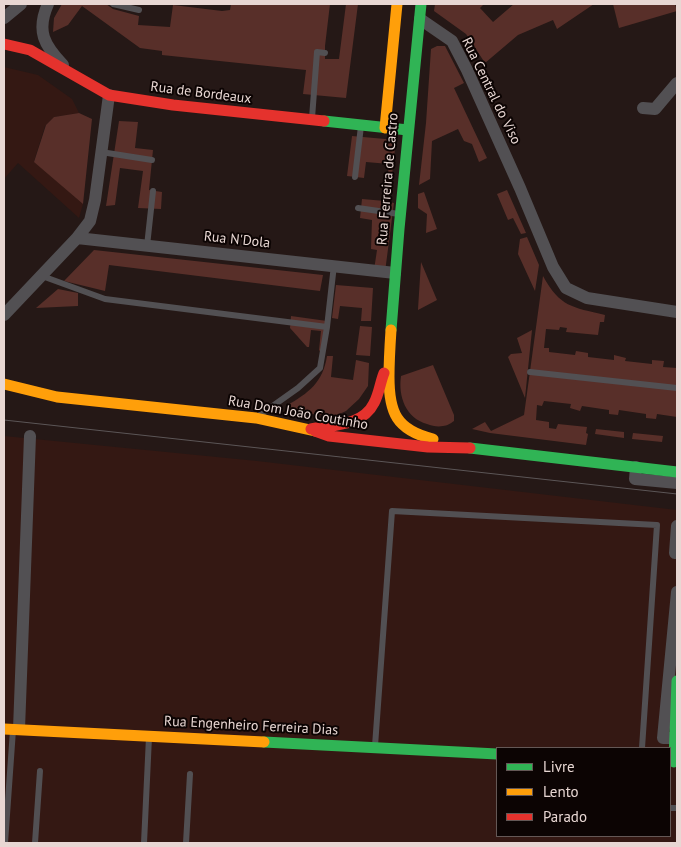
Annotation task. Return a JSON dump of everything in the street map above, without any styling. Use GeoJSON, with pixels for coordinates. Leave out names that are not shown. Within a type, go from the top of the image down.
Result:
{"type":"FeatureCollection","features":[{"type":"Feature","properties":{"kind":"street"},"geometry":{"type":"LineString","coordinates":[[4,18],[21,4]]}},
{"type":"Feature","properties":{"kind":"street"},"geometry":{"type":"LineString","coordinates":[[48,4],[42,24],[42,35],[50,51],[72,74]]}},
{"type":"Feature","properties":{"kind":"street","name":"Rua Ferreira de Castro"},"geometry":{"type":"LineString","coordinates":[[385,128],[397,4]]}},
{"type":"Feature","properties":{"kind":"street","name":"Rua Ferreira de Castro"},"geometry":{"type":"LineString","coordinates":[[421,4],[388,358],[389,394],[392,409],[398,421],[412,433],[463,447]]}},
{"type":"Feature","properties":{"kind":"street","name":"Rua Central do Viso"},"geometry":{"type":"LineString","coordinates":[[420,18],[452,41],[520,188],[553,267],[566,288],[587,298],[677,312]]}},
{"type":"Feature","properties":{"kind":"street","name":"Rua de Bordeaux"},"geometry":{"type":"LineString","coordinates":[[4,44],[30,50],[97,90],[109,95],[173,105],[408,130]]}},
{"type":"Feature","properties":{"kind":"street"},"geometry":{"type":"LineString","coordinates":[[644,108],[655,109],[677,83]]}},
{"type":"Feature","properties":{"kind":"street"},"geometry":{"type":"LineString","coordinates":[[4,315],[42,276],[90,221],[95,200],[109,95]]}},
{"type":"Feature","properties":{"kind":"street","name":"Rua N'Dola"},"geometry":{"type":"LineString","coordinates":[[76,238],[395,273]]}},
{"type":"Feature","properties":{"kind":"street","name":"Rua Ferreira de Castro"},"geometry":{"type":"LineString","coordinates":[[310,430],[359,420],[367,413],[373,405],[388,358]]}},
{"type":"Feature","properties":{"kind":"street","name":"Rua Dom João Coutinho"},"geometry":{"type":"LineString","coordinates":[[4,384],[57,397],[254,418],[329,436],[428,447],[463,447],[677,472]]}},
{"type":"Feature","properties":{"kind":"street"},"geometry":{"type":"LineString","coordinates":[[12,729],[30,436]]}},
{"type":"Feature","properties":{"kind":"street"},"geometry":{"type":"LineString","coordinates":[[636,467],[635,479],[677,483]]}},
{"type":"Feature","properties":{"kind":"street"},"geometry":{"type":"LineString","coordinates":[[677,526],[675,553],[677,553]]}},
{"type":"Feature","properties":{"kind":"street"},"geometry":{"type":"LineString","coordinates":[[675,738],[663,738],[677,592]]}},
{"type":"Feature","properties":{"kind":"street"},"geometry":{"type":"LineString","coordinates":[[674,762],[677,681]]}},
{"type":"Feature","properties":{"kind":"street","name":"Rua Engenheiro Ferreira Dias"},"geometry":{"type":"LineString","coordinates":[[12,729],[496,754]]}},
{"type":"Feature","properties":{"kind":"lane"},"geometry":{"type":"LineString","coordinates":[[114,4],[139,10]]}},
{"type":"Feature","properties":{"kind":"lane"},"geometry":{"type":"LineString","coordinates":[[312,120],[317,52],[325,53]]}},
{"type":"Feature","properties":{"kind":"lane"},"geometry":{"type":"LineString","coordinates":[[355,177],[361,126]]}},
{"type":"Feature","properties":{"kind":"lane"},"geometry":{"type":"LineString","coordinates":[[101,152],[152,160]]}},
{"type":"Feature","properties":{"kind":"lane"},"geometry":{"type":"LineString","coordinates":[[148,246],[154,191]]}},
{"type":"Feature","properties":{"kind":"lane"},"geometry":{"type":"LineString","coordinates":[[358,208],[400,214]]}},
{"type":"Feature","properties":{"kind":"lane"},"geometry":{"type":"LineString","coordinates":[[254,418],[298,388],[320,368],[334,265]]}},
{"type":"Feature","properties":{"kind":"lane"},"geometry":{"type":"LineString","coordinates":[[42,276],[105,299],[327,326]]}},
{"type":"Feature","properties":{"kind":"lane"},"geometry":{"type":"LineString","coordinates":[[530,372],[677,388]]}},
{"type":"Feature","properties":{"kind":"lane"},"geometry":{"type":"LineString","coordinates":[[375,747],[392,511],[657,524],[642,747]]}},
{"type":"Feature","properties":{"kind":"lane"},"geometry":{"type":"LineString","coordinates":[[5,843],[12,729]]}},
{"type":"Feature","properties":{"kind":"lane"},"geometry":{"type":"LineString","coordinates":[[144,843],[149,736]]}},
{"type":"Feature","properties":{"kind":"lane"},"geometry":{"type":"LineString","coordinates":[[36,843],[40,772]]}},
{"type":"Feature","properties":{"kind":"lane"},"geometry":{"type":"LineString","coordinates":[[186,843],[190,774]]}},
{"type":"Feature","properties":{"kind":"shaded area"},"geometry":{"type":"Polygon","coordinates":[[[62,4],[106,4],[113,9],[139,16],[138,25],[170,27],[173,5],[222,11],[230,10],[231,4],[330,4],[325,59],[339,59],[346,4],[358,4],[346,98],[303,94],[306,70],[162,55],[162,51],[140,48],[82,6],[68,25],[53,32],[54,18],[62,4]]]}},
{"type":"Feature","properties":{"kind":"shaded area"},"geometry":{"type":"Polygon","coordinates":[[[435,4],[484,4],[480,8],[493,22],[514,4],[594,4],[557,29],[553,20],[518,35],[485,63],[466,34],[434,11],[435,4]]]}},
{"type":"Feature","properties":{"kind":"shaded area"},"geometry":{"type":"Polygon","coordinates":[[[613,4],[675,4],[677,11],[619,28],[613,4]]]}},
{"type":"Feature","properties":{"kind":"shaded area"},"geometry":{"type":"Polygon","coordinates":[[[437,46],[445,46],[464,83],[454,88],[487,158],[479,162],[472,144],[464,141],[458,129],[432,141],[430,179],[419,185],[426,123],[431,49],[437,46]]]}},
{"type":"Feature","properties":{"kind":"shaded area"},"geometry":{"type":"Polygon","coordinates":[[[4,67],[38,75],[72,99],[79,113],[54,117],[45,126],[34,161],[83,204],[79,218],[18,163],[4,179],[4,67]]]}},
{"type":"Feature","properties":{"kind":"shaded area"},"geometry":{"type":"Polygon","coordinates":[[[79,113],[92,119],[83,204],[34,162],[46,125],[54,117],[79,113]]]}},
{"type":"Feature","properties":{"kind":"shaded area"},"geometry":{"type":"Polygon","coordinates":[[[119,121],[138,122],[135,148],[153,150],[149,190],[162,192],[161,209],[138,208],[143,171],[120,168],[115,205],[106,206],[119,121]]]}},
{"type":"Feature","properties":{"kind":"shaded area"},"geometry":{"type":"Polygon","coordinates":[[[352,136],[396,140],[389,202],[394,203],[385,272],[374,270],[377,250],[371,249],[372,220],[360,218],[362,199],[385,201],[389,164],[366,162],[364,178],[347,176],[352,136]]]}},
{"type":"Feature","properties":{"kind":"shaded area"},"geometry":{"type":"Polygon","coordinates":[[[507,190],[526,233],[521,234],[513,218],[508,220],[497,194],[507,190]]]}},
{"type":"Feature","properties":{"kind":"shaded area"},"geometry":{"type":"Polygon","coordinates":[[[424,192],[437,229],[426,233],[427,214],[418,208],[418,194],[424,192]]]}},
{"type":"Feature","properties":{"kind":"shaded area"},"geometry":{"type":"Polygon","coordinates":[[[527,237],[539,265],[535,291],[518,254],[520,239],[527,237]]]}},
{"type":"Feature","properties":{"kind":"shaded area"},"geometry":{"type":"Polygon","coordinates":[[[94,250],[323,275],[320,291],[109,265],[105,291],[64,281],[94,250]]]}},
{"type":"Feature","properties":{"kind":"shaded area"},"geometry":{"type":"Polygon","coordinates":[[[421,262],[437,300],[418,310],[418,309],[421,262]]]}},
{"type":"Feature","properties":{"kind":"shaded area"},"geometry":{"type":"Polygon","coordinates":[[[543,276],[561,300],[575,307],[605,315],[604,322],[600,322],[598,335],[566,332],[567,328],[560,327],[559,330],[546,329],[544,348],[549,348],[549,352],[575,355],[576,351],[588,353],[588,357],[614,360],[614,355],[626,358],[625,361],[652,364],[652,360],[664,361],[663,367],[677,368],[677,417],[657,414],[656,419],[646,418],[646,414],[619,410],[618,415],[609,414],[609,410],[582,406],[580,411],[570,408],[571,404],[544,401],[542,406],[537,405],[536,420],[549,422],[549,428],[556,429],[558,424],[587,427],[586,445],[472,429],[485,422],[491,431],[524,415],[543,276]]]}},
{"type":"Feature","properties":{"kind":"shaded area"},"geometry":{"type":"Polygon","coordinates":[[[336,285],[373,288],[371,321],[361,321],[362,308],[340,306],[338,319],[332,318],[336,285]]]}},
{"type":"Feature","properties":{"kind":"shaded area"},"geometry":{"type":"Polygon","coordinates":[[[58,289],[78,293],[78,306],[36,308],[58,289]]]}},
{"type":"Feature","properties":{"kind":"shaded area"},"geometry":{"type":"Polygon","coordinates":[[[291,316],[327,321],[322,354],[319,350],[321,331],[311,330],[309,347],[307,347],[290,328],[291,316]]]}},
{"type":"Feature","properties":{"kind":"shaded area"},"geometry":{"type":"Polygon","coordinates":[[[360,326],[372,327],[370,356],[356,355],[360,326]]]}},
{"type":"Feature","properties":{"kind":"shaded area"},"geometry":{"type":"Polygon","coordinates":[[[532,330],[525,398],[508,357],[511,354],[522,353],[517,338],[532,330]]]}},
{"type":"Feature","properties":{"kind":"shaded area"},"geometry":{"type":"Polygon","coordinates":[[[327,356],[333,356],[331,377],[353,380],[356,360],[369,363],[368,386],[359,399],[346,411],[335,416],[286,412],[286,406],[314,386],[322,373],[327,356]]]}},
{"type":"Feature","properties":{"kind":"shaded area"},"geometry":{"type":"Polygon","coordinates":[[[433,365],[454,415],[454,421],[444,426],[431,425],[420,421],[409,412],[402,399],[401,376],[433,365]]]}},
{"type":"Feature","properties":{"kind":"shaded area"},"geometry":{"type":"Polygon","coordinates":[[[596,429],[624,432],[624,438],[595,434],[596,429]]]}},
{"type":"Feature","properties":{"kind":"shaded area"},"geometry":{"type":"Polygon","coordinates":[[[633,433],[663,436],[662,442],[632,439],[633,433]]]}},
{"type":"Feature","properties":{"kind":"shaded area"},"geometry":{"type":"Polygon","coordinates":[[[4,436],[257,461],[677,510],[677,843],[4,843],[4,436]]]}},
{"type":"Feature","properties":{"kind":"tram line"},"geometry":{"type":"LineString","coordinates":[[4,420],[677,494]]}},
{"type":"Feature","properties":{"kind":"traffic: fast"},"geometry":{"type":"LineString","coordinates":[[391,330],[421,4]]}},
{"type":"Feature","properties":{"kind":"traffic: fast"},"geometry":{"type":"LineString","coordinates":[[324,121],[408,130]]}},
{"type":"Feature","properties":{"kind":"traffic: fast"},"geometry":{"type":"LineString","coordinates":[[470,448],[677,472]]}},
{"type":"Feature","properties":{"kind":"traffic: fast"},"geometry":{"type":"LineString","coordinates":[[674,762],[677,681]]}},
{"type":"Feature","properties":{"kind":"traffic: fast"},"geometry":{"type":"LineString","coordinates":[[264,742],[496,754]]}},
{"type":"Feature","properties":{"kind":"traffic: slow"},"geometry":{"type":"LineString","coordinates":[[385,128],[397,4]]}},
{"type":"Feature","properties":{"kind":"traffic: slow"},"geometry":{"type":"LineString","coordinates":[[391,330],[389,389],[393,410],[403,425],[420,435],[433,439]]}},
{"type":"Feature","properties":{"kind":"traffic: slow"},"geometry":{"type":"LineString","coordinates":[[4,384],[57,397],[256,418],[315,431]]}},
{"type":"Feature","properties":{"kind":"traffic: slow"},"geometry":{"type":"LineString","coordinates":[[4,729],[264,742]]}},
{"type":"Feature","properties":{"kind":"traffic: jam"},"geometry":{"type":"LineString","coordinates":[[4,44],[30,50],[109,95],[173,105],[324,121]]}},
{"type":"Feature","properties":{"kind":"traffic: jam"},"geometry":{"type":"LineString","coordinates":[[311,429],[346,423],[355,420],[369,411],[377,396],[384,373]]}},
{"type":"Feature","properties":{"kind":"traffic: jam"},"geometry":{"type":"LineString","coordinates":[[315,431],[329,436],[428,447],[470,448]]}}]}
